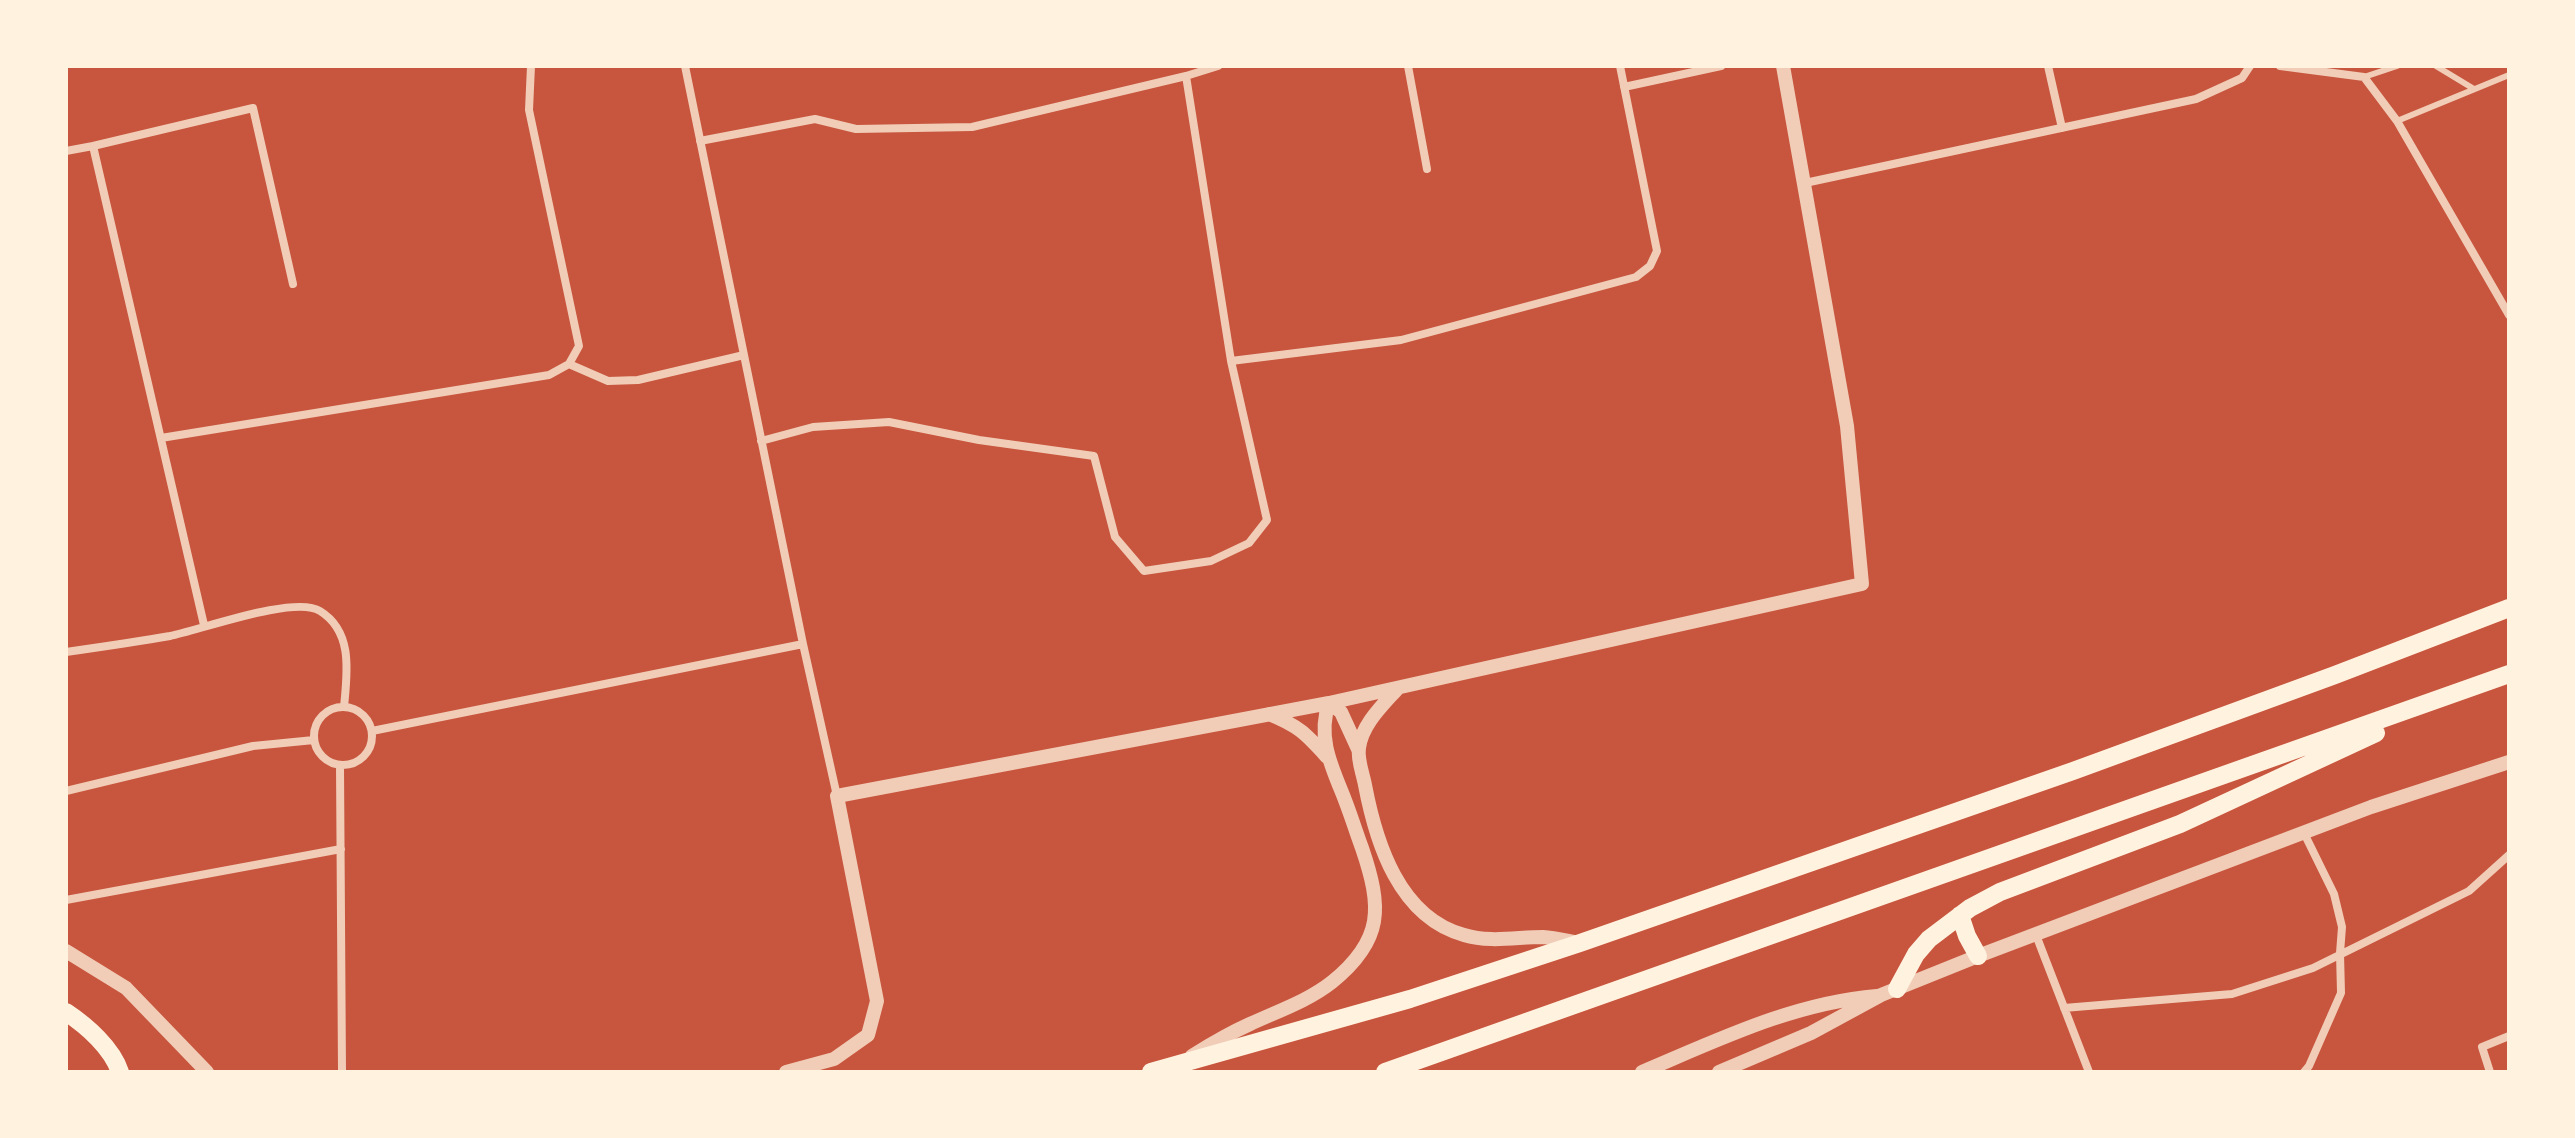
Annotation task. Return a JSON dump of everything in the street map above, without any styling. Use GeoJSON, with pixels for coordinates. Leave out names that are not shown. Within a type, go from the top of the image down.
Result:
{"type":"FeatureCollection","features":[{"type":"Feature","properties":{"kind":"highway"},"geometry":{"type":"LineString","coordinates":[[1151,1072],[1410,999],[1580,943],[2073,771],[2321,681],[2509,608]]}},
{"type":"Feature","properties":{"kind":"highway"},"geometry":{"type":"LineString","coordinates":[[1385,1072],[2509,674]]}},
{"type":"Feature","properties":{"kind":"highway"},"geometry":{"type":"LineString","coordinates":[[1889,992],[1922,947],[1943,926],[2000,892],[2180,824],[2473,687]]}},
{"type":"Feature","properties":{"kind":"highway"},"geometry":{"type":"LineString","coordinates":[[1960,915],[1978,956]]}},
{"type":"Feature","properties":{"kind":"highway"},"geometry":{"type":"LineString","coordinates":[[66,1012],[83,1024],[120,1068]]}},
{"type":"Feature","properties":{"kind":"street"},"geometry":{"type":"LineString","coordinates":[[161,438],[549,375],[569,364],[579,346],[529,110],[531,66]]}},
{"type":"Feature","properties":{"kind":"street"},"geometry":{"type":"LineString","coordinates":[[685,66],[877,1001],[868,1035],[834,1059],[786,1072]]}},
{"type":"Feature","properties":{"kind":"street"},"geometry":{"type":"LineString","coordinates":[[700,141],[815,119],[856,129],[972,127],[1218,66]]}},
{"type":"Feature","properties":{"kind":"street"},"geometry":{"type":"LineString","coordinates":[[1408,66],[1427,169]]}},
{"type":"Feature","properties":{"kind":"street"},"geometry":{"type":"LineString","coordinates":[[1231,361],[1401,340],[1636,277],[1650,266],[1657,251],[1620,66]]}},
{"type":"Feature","properties":{"kind":"street"},"geometry":{"type":"LineString","coordinates":[[1624,87],[1721,66]]}},
{"type":"Feature","properties":{"kind":"street"},"geometry":{"type":"LineString","coordinates":[[837,796],[1329,703],[1862,584],[1847,426],[1783,66]]}},
{"type":"Feature","properties":{"kind":"street"},"geometry":{"type":"LineString","coordinates":[[2048,66],[2062,128]]}},
{"type":"Feature","properties":{"kind":"street"},"geometry":{"type":"LineString","coordinates":[[1805,183],[2196,99],[2242,78],[2250,66]]}},
{"type":"Feature","properties":{"kind":"street"},"geometry":{"type":"LineString","coordinates":[[2280,66],[2364,77],[2397,121],[2509,315]]}},
{"type":"Feature","properties":{"kind":"street"},"geometry":{"type":"LineString","coordinates":[[761,441],[813,427],[889,422],[979,440],[1094,456],[1115,537],[1144,571],[1211,561],[1249,543],[1267,520],[1231,361],[1186,76]]}},
{"type":"Feature","properties":{"kind":"street"},"geometry":{"type":"LineString","coordinates":[[66,151],[253,108],[293,284]]}},
{"type":"Feature","properties":{"kind":"street"},"geometry":{"type":"LineString","coordinates":[[93,146],[204,625]]}},
{"type":"Feature","properties":{"kind":"street"},"geometry":{"type":"LineString","coordinates":[[569,364],[608,381],[638,380],[744,355]]}},
{"type":"Feature","properties":{"kind":"street"},"geometry":{"type":"LineString","coordinates":[[66,652],[173,635],[204,625],[294,607],[318,609],[335,625],[343,640],[348,664],[344,707]]}},
{"type":"Feature","properties":{"kind":"street"},"geometry":{"type":"LineString","coordinates":[[372,731],[803,644]]}},
{"type":"Feature","properties":{"kind":"street"},"geometry":{"type":"LineString","coordinates":[[1358,749],[1368,723],[1398,688]]}},
{"type":"Feature","properties":{"kind":"street"},"geometry":{"type":"LineString","coordinates":[[1329,703],[1341,712],[1358,749],[1369,807],[1390,868],[1402,889],[1419,908],[1440,924],[1464,935],[1501,940],[1545,937],[1580,943]]}},
{"type":"Feature","properties":{"kind":"street"},"geometry":{"type":"LineString","coordinates":[[1182,1063],[1219,1039],[1300,1002],[1329,984],[1350,966],[1364,948],[1374,922],[1377,902],[1373,880],[1327,757],[1324,718],[1329,703]]}},
{"type":"Feature","properties":{"kind":"street"},"geometry":{"type":"LineString","coordinates":[[344,707],[363,714],[372,731],[372,742],[361,760],[351,765],[340,766],[328,762],[319,753],[314,740],[321,717],[344,707]]}},
{"type":"Feature","properties":{"kind":"street"},"geometry":{"type":"LineString","coordinates":[[1268,714],[1305,732],[1327,757]]}},
{"type":"Feature","properties":{"kind":"street"},"geometry":{"type":"LineString","coordinates":[[66,791],[253,746],[314,740]]}},
{"type":"Feature","properties":{"kind":"street"},"geometry":{"type":"LineString","coordinates":[[1719,1072],[1811,1033],[1889,992],[1978,956],[2371,807],[2509,762]]}},
{"type":"Feature","properties":{"kind":"street"},"geometry":{"type":"LineString","coordinates":[[340,766],[342,1072]]}},
{"type":"Feature","properties":{"kind":"street"},"geometry":{"type":"LineString","coordinates":[[2304,833],[2334,894],[2342,927],[2341,993],[2304,1072]]}},
{"type":"Feature","properties":{"kind":"street"},"geometry":{"type":"LineString","coordinates":[[66,900],[341,849]]}},
{"type":"Feature","properties":{"kind":"street"},"geometry":{"type":"LineString","coordinates":[[2064,1008],[2232,994],[2313,968],[2469,891],[2509,855]]}},
{"type":"Feature","properties":{"kind":"street"},"geometry":{"type":"LineString","coordinates":[[2036,935],[2089,1072]]}},
{"type":"Feature","properties":{"kind":"street"},"geometry":{"type":"LineString","coordinates":[[66,951],[126,988],[207,1072]]}},
{"type":"Feature","properties":{"kind":"street"},"geometry":{"type":"LineString","coordinates":[[1642,1072],[1749,1027],[1802,1009],[1889,992]]}},
{"type":"Feature","properties":{"kind":"street"},"geometry":{"type":"LineString","coordinates":[[2490,1072],[2482,1047],[2509,1036]]}},
{"type":"Feature","properties":{"kind":"lane"},"geometry":{"type":"LineString","coordinates":[[2364,77],[2386,67],[2397,66]]}},
{"type":"Feature","properties":{"kind":"lane"},"geometry":{"type":"LineString","coordinates":[[2436,66],[2474,89]]}},
{"type":"Feature","properties":{"kind":"lane"},"geometry":{"type":"LineString","coordinates":[[2397,121],[2509,75]]}}]}
